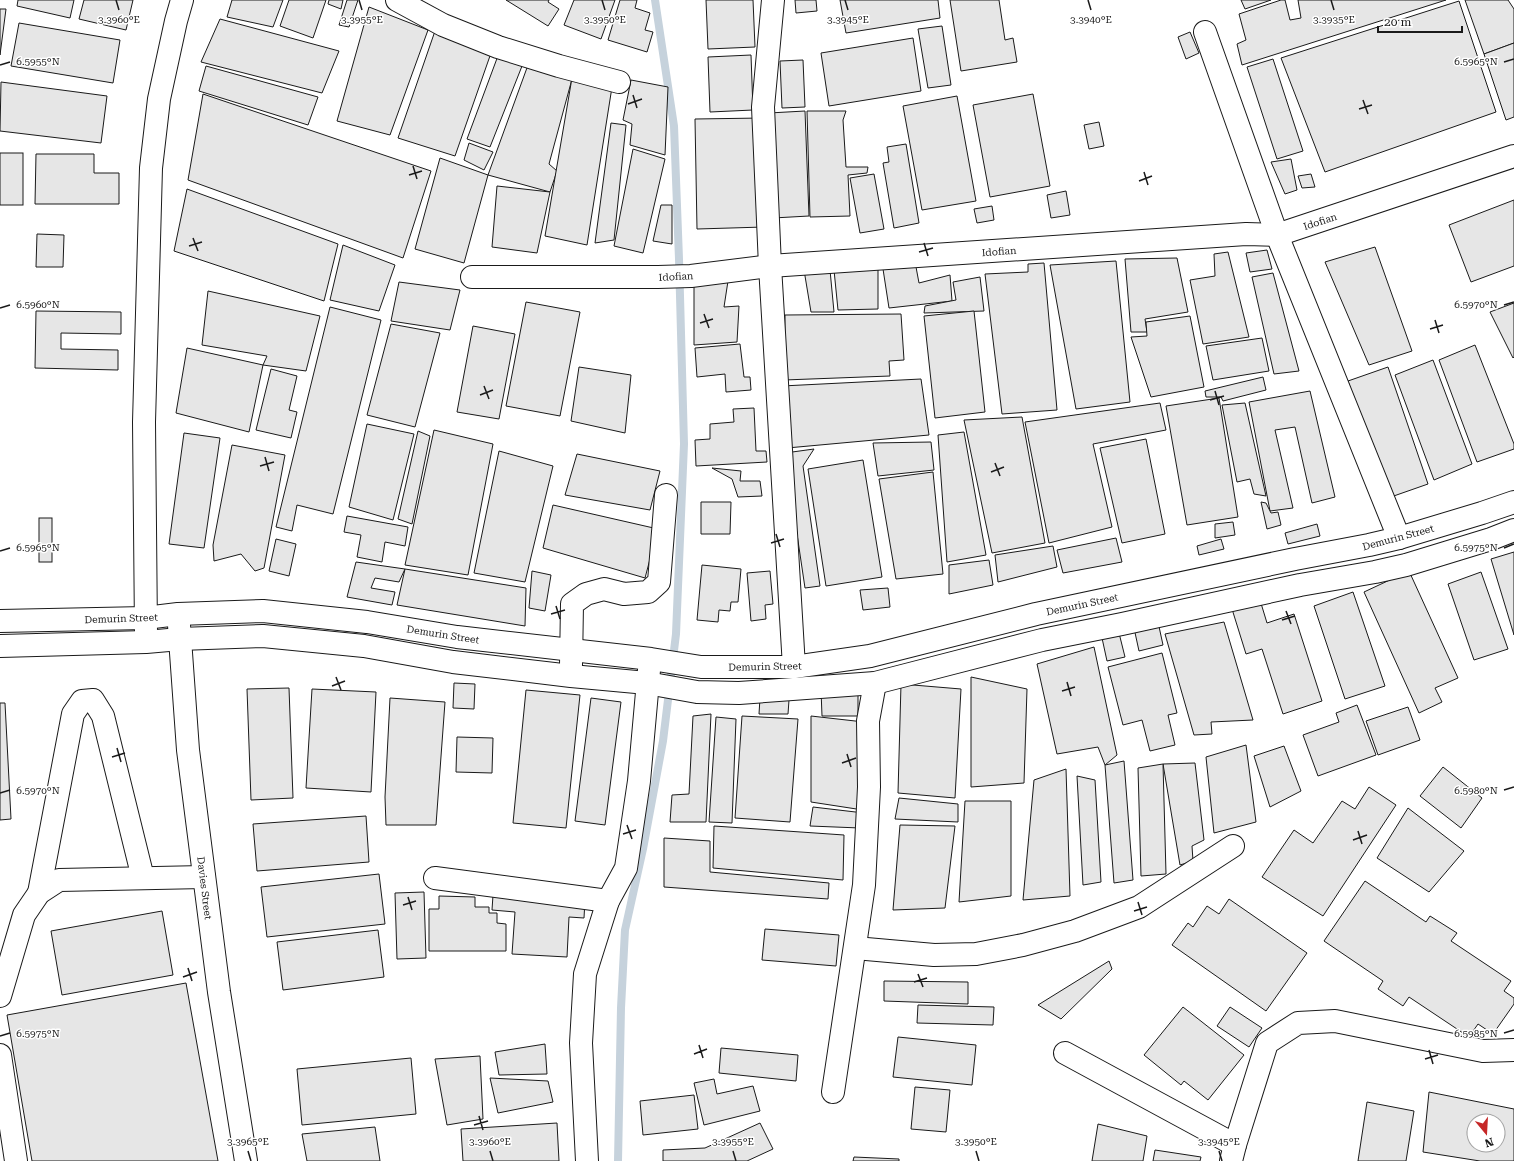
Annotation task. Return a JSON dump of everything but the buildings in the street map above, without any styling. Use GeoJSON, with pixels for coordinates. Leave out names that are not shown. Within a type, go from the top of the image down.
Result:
{"type":"FeatureCollection","features":[{"type":"Feature","properties":{"kind":"street"},"geometry":{"type":"LineString","coordinates":[[146,642],[144,422],[151,168],[159,99],[182,0]]}},
{"type":"Feature","properties":{"kind":"street"},"geometry":{"type":"LineString","coordinates":[[397,0],[443,25],[498,47],[559,66],[619,82]]}},
{"type":"Feature","properties":{"kind":"street"},"geometry":{"type":"LineString","coordinates":[[773,0],[770,21],[764,107],[770,266],[794,667]]}},
{"type":"Feature","properties":{"kind":"street"},"geometry":{"type":"LineString","coordinates":[[1205,32],[1277,235],[1399,538]]}},
{"type":"Feature","properties":{"kind":"street","name":"Idofian"},"geometry":{"type":"LineString","coordinates":[[472,277],[691,276],[770,266],[1246,234],[1277,235],[1514,156]]}},
{"type":"Feature","properties":{"kind":"street"},"geometry":{"type":"LineString","coordinates":[[571,676],[572,604],[586,594],[604,589],[624,594],[648,592],[659,582],[666,495]]}},
{"type":"Feature","properties":{"kind":"street","name":"Demurin Street"},"geometry":{"type":"LineString","coordinates":[[0,621],[145,618],[178,614],[263,611],[367,622],[457,637],[659,660],[701,667],[794,667],[870,656],[1036,614],[1399,538],[1514,502]]}},
{"type":"Feature","properties":{"kind":"street"},"geometry":{"type":"LineString","coordinates":[[0,646],[146,642],[180,639],[263,636],[364,646],[453,662],[655,685],[696,692],[739,693],[875,683],[1042,640],[1292,587],[1406,565],[1491,539],[1514,530]]}},
{"type":"Feature","properties":{"kind":"street","name":"Davies Street"},"geometry":{"type":"LineString","coordinates":[[178,614],[188,750],[219,992],[246,1161]]}},
{"type":"Feature","properties":{"kind":"street"},"geometry":{"type":"LineString","coordinates":[[587,1161],[581,1043],[585,974],[608,900],[626,868],[659,660]]}},
{"type":"Feature","properties":{"kind":"street"},"geometry":{"type":"LineString","coordinates":[[833,1092],[864,885],[870,787],[868,721],[875,683]]}},
{"type":"Feature","properties":{"kind":"street"},"geometry":{"type":"LineString","coordinates":[[39,893],[73,714],[82,701],[93,700],[103,716],[143,878]]}},
{"type":"Feature","properties":{"kind":"street"},"geometry":{"type":"LineString","coordinates":[[855,948],[934,955],[976,954],[1023,945],[1075,930],[1139,907],[1233,846]]}},
{"type":"Feature","properties":{"kind":"street"},"geometry":{"type":"LineString","coordinates":[[0,996],[24,915],[39,893],[59,880],[204,877]]}},
{"type":"Feature","properties":{"kind":"street"},"geometry":{"type":"LineString","coordinates":[[435,878],[608,900]]}},
{"type":"Feature","properties":{"kind":"street"},"geometry":{"type":"LineString","coordinates":[[1065,1053],[1233,1153],[1267,1043],[1298,1023],[1335,1022],[1483,1051],[1514,1050]]}},
{"type":"Feature","properties":{"kind":"street"},"geometry":{"type":"LineString","coordinates":[[0,1055],[16,1161]]}},
{"type":"Feature","properties":{"kind":"waterway"},"geometry":{"type":"LineString","coordinates":[[618,1161],[621,1008],[625,930],[643,849],[663,741],[676,634],[684,444],[674,126],[655,0]]}}]}
